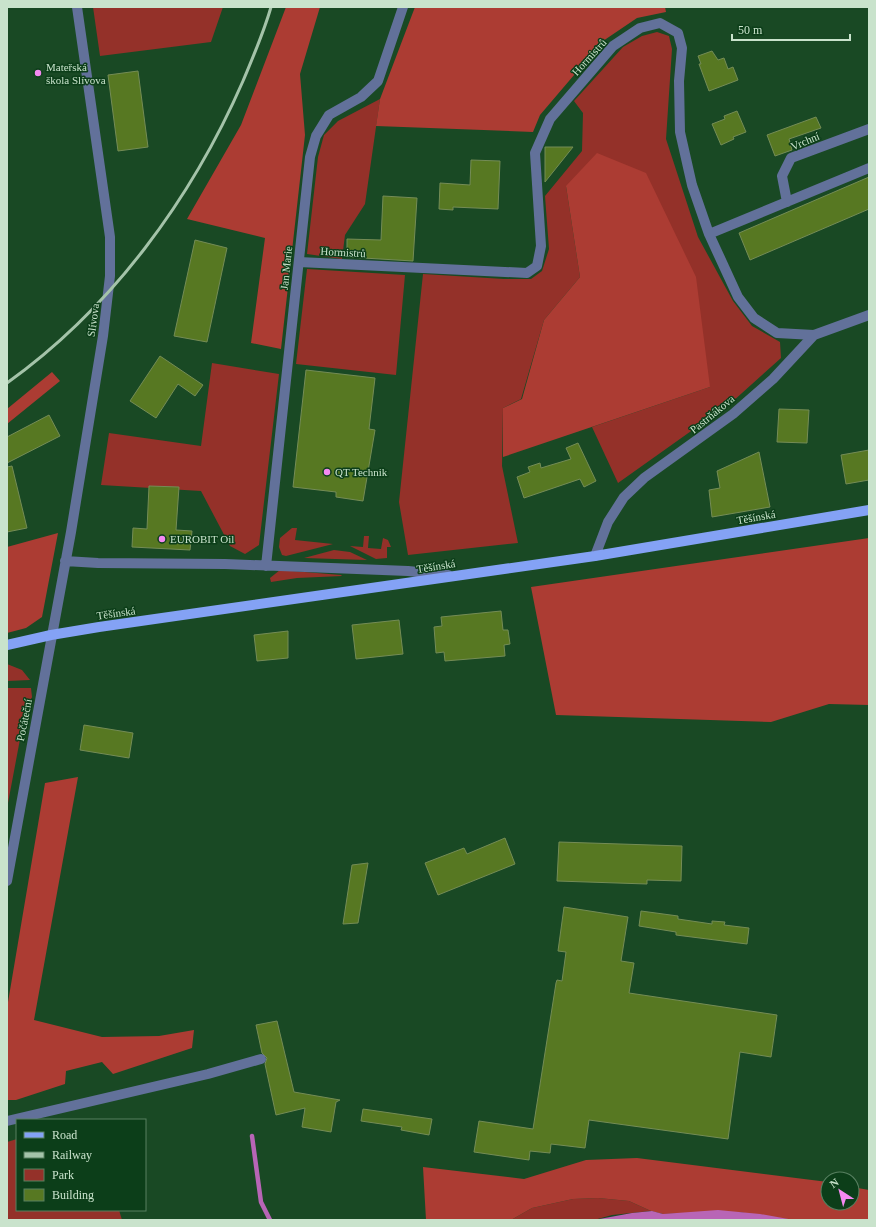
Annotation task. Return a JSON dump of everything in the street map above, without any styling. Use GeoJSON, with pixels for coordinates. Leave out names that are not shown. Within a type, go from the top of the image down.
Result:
{"type":"FeatureCollection","features":[{"type":"Feature","properties":{"kind":"main road","name":"Těšínská"},"geometry":{"type":"LineString","coordinates":[[7,645],[51,635],[595,556],[869,510]]}},
{"type":"Feature","properties":{"kind":"street","name":"Slívova"},"geometry":{"type":"LineString","coordinates":[[51,635],[103,336],[111,261],[110,237],[77,7]]}},
{"type":"Feature","properties":{"kind":"street","name":"Jan Marie"},"geometry":{"type":"LineString","coordinates":[[266,566],[310,157],[316,136],[329,115],[361,97],[378,81],[403,7]]}},
{"type":"Feature","properties":{"kind":"street","name":"Hormistrů"},"geometry":{"type":"LineString","coordinates":[[299,262],[527,273],[537,266],[541,246],[535,153],[550,118],[613,46],[640,28],[660,23],[678,32],[682,48],[679,81],[680,132],[692,185],[709,234],[738,297],[754,318],[777,333],[814,335]]}},
{"type":"Feature","properties":{"kind":"street","name":"Vrchní"},"geometry":{"type":"LineString","coordinates":[[787,202],[782,176],[792,158],[869,129]]}},
{"type":"Feature","properties":{"kind":"street"},"geometry":{"type":"LineString","coordinates":[[709,234],[869,168]]}},
{"type":"Feature","properties":{"kind":"street","name":"Pastrňákova"},"geometry":{"type":"LineString","coordinates":[[595,556],[608,522],[624,497],[644,478],[732,414],[773,379],[814,335],[869,315]]}},
{"type":"Feature","properties":{"kind":"street"},"geometry":{"type":"LineString","coordinates":[[65,561],[98,563],[225,564],[408,571],[454,576]]}},
{"type":"Feature","properties":{"kind":"street","name":"Počáteční"},"geometry":{"type":"LineString","coordinates":[[7,880],[51,635]]}},
{"type":"Feature","properties":{"kind":"street"},"geometry":{"type":"LineString","coordinates":[[7,1121],[208,1074],[261,1059]]}},
{"type":"Feature","properties":{"kind":"green space"},"geometry":{"type":"Polygon","coordinates":[[[93,7],[223,7],[211,42],[100,56],[93,7]]]}},
{"type":"Feature","properties":{"kind":"green space"},"geometry":{"type":"Polygon","coordinates":[[[657,32],[669,36],[672,49],[666,139],[698,237],[733,301],[752,326],[780,342],[781,358],[732,402],[618,483],[592,427],[710,387],[566,186],[580,277],[544,320],[521,399],[503,408],[502,466],[518,543],[408,555],[399,502],[423,274],[504,279],[531,279],[542,271],[549,249],[545,196],[582,151],[583,113],[574,101],[623,47],[642,36],[657,32]]]}},
{"type":"Feature","properties":{"kind":"green space"},"geometry":{"type":"Polygon","coordinates":[[[380,99],[365,204],[345,235],[342,259],[307,254],[318,157],[324,135],[338,121],[380,99]]]}},
{"type":"Feature","properties":{"kind":"green space"},"geometry":{"type":"Polygon","coordinates":[[[307,269],[405,275],[396,375],[296,364],[307,269]]]}},
{"type":"Feature","properties":{"kind":"green space"},"geometry":{"type":"Polygon","coordinates":[[[212,363],[279,374],[259,545],[245,554],[230,546],[201,491],[101,485],[109,433],[201,446],[212,363]]]}},
{"type":"Feature","properties":{"kind":"green space"},"geometry":{"type":"Polygon","coordinates":[[[292,528],[297,528],[295,540],[333,544],[286,556],[282,555],[279,547],[280,538],[292,528]]]}},
{"type":"Feature","properties":{"kind":"green space"},"geometry":{"type":"Polygon","coordinates":[[[364,536],[369,536],[368,548],[381,549],[383,538],[388,540],[391,547],[387,547],[387,558],[376,559],[350,546],[363,547],[364,536]]]}},
{"type":"Feature","properties":{"kind":"green space"},"geometry":{"type":"Polygon","coordinates":[[[334,550],[350,552],[367,560],[304,558],[334,550]]]}},
{"type":"Feature","properties":{"kind":"green space"},"geometry":{"type":"Polygon","coordinates":[[[280,570],[342,576],[297,578],[271,582],[270,578],[280,570]]]}},
{"type":"Feature","properties":{"kind":"green space"},"geometry":{"type":"Polygon","coordinates":[[[7,664],[22,670],[30,680],[7,681],[7,664]]]}},
{"type":"Feature","properties":{"kind":"green space"},"geometry":{"type":"Polygon","coordinates":[[[7,688],[31,688],[32,697],[24,718],[8,803],[7,688]]]}},
{"type":"Feature","properties":{"kind":"green space"},"geometry":{"type":"Polygon","coordinates":[[[16,1139],[16,1211],[119,1211],[122,1220],[7,1220],[7,1142],[16,1139]]]}},
{"type":"Feature","properties":{"kind":"green space"},"geometry":{"type":"Polygon","coordinates":[[[598,1198],[629,1201],[651,1211],[612,1215],[594,1220],[511,1220],[532,1208],[573,1199],[598,1198]]]}},
{"type":"Feature","properties":{"kind":"shaded area"},"geometry":{"type":"Polygon","coordinates":[[[286,7],[320,7],[300,74],[305,135],[281,349],[251,343],[265,238],[187,219],[241,125],[286,7]]]}},
{"type":"Feature","properties":{"kind":"shaded area"},"geometry":{"type":"Polygon","coordinates":[[[415,7],[665,7],[666,12],[637,18],[603,41],[540,115],[533,132],[376,126],[380,99],[415,7]]]}},
{"type":"Feature","properties":{"kind":"shaded area"},"geometry":{"type":"Polygon","coordinates":[[[597,153],[646,173],[696,277],[710,387],[503,457],[503,408],[522,399],[544,320],[580,277],[566,186],[597,153]]]}},
{"type":"Feature","properties":{"kind":"shaded area"},"geometry":{"type":"Polygon","coordinates":[[[52,372],[60,381],[7,424],[7,409],[52,372]]]}},
{"type":"Feature","properties":{"kind":"shaded area"},"geometry":{"type":"Polygon","coordinates":[[[58,533],[42,617],[26,628],[7,633],[7,547],[58,533]]]}},
{"type":"Feature","properties":{"kind":"shaded area"},"geometry":{"type":"Polygon","coordinates":[[[869,538],[869,705],[829,704],[771,722],[556,715],[531,587],[869,538]]]}},
{"type":"Feature","properties":{"kind":"shaded area"},"geometry":{"type":"Polygon","coordinates":[[[78,777],[34,1020],[102,1037],[159,1036],[194,1030],[192,1048],[113,1074],[102,1062],[66,1071],[65,1084],[16,1100],[7,1100],[7,1008],[45,783],[78,777]]]}},
{"type":"Feature","properties":{"kind":"shaded area"},"geometry":{"type":"Polygon","coordinates":[[[637,1158],[820,1181],[820,1211],[860,1211],[860,1188],[869,1190],[869,1220],[794,1220],[738,1212],[663,1214],[651,1211],[629,1201],[598,1198],[573,1199],[532,1208],[511,1220],[426,1220],[423,1167],[524,1179],[586,1160],[637,1158]]]}},
{"type":"Feature","properties":{"kind":"shaded area"},"geometry":{"type":"Polygon","coordinates":[[[718,1210],[760,1214],[794,1220],[594,1220],[652,1211],[663,1214],[718,1210]]]}},
{"type":"Feature","properties":{"kind":"building"},"geometry":{"type":"Polygon","coordinates":[[[712,51],[718,60],[724,58],[728,69],[733,67],[738,80],[709,91],[699,64],[701,64],[698,56],[712,51]]]}},
{"type":"Feature","properties":{"kind":"building"},"geometry":{"type":"Polygon","coordinates":[[[138,71],[148,147],[118,151],[108,75],[138,71]]]}},
{"type":"Feature","properties":{"kind":"building"},"geometry":{"type":"Polygon","coordinates":[[[737,111],[746,132],[733,137],[734,139],[721,145],[712,124],[725,119],[724,116],[737,111]]]}},
{"type":"Feature","properties":{"kind":"building"},"geometry":{"type":"Polygon","coordinates":[[[816,117],[821,128],[789,139],[792,150],[775,156],[767,135],[816,117]]]}},
{"type":"Feature","properties":{"kind":"building"},"geometry":{"type":"Polygon","coordinates":[[[545,147],[573,147],[545,182],[545,147]]]}},
{"type":"Feature","properties":{"kind":"building"},"geometry":{"type":"Polygon","coordinates":[[[471,160],[500,161],[498,209],[453,207],[453,210],[439,209],[440,183],[470,185],[471,160]]]}},
{"type":"Feature","properties":{"kind":"building"},"geometry":{"type":"Polygon","coordinates":[[[869,177],[869,209],[750,260],[739,233],[869,177]]]}},
{"type":"Feature","properties":{"kind":"building"},"geometry":{"type":"Polygon","coordinates":[[[383,196],[417,198],[413,261],[347,257],[347,239],[381,240],[383,196]]]}},
{"type":"Feature","properties":{"kind":"building"},"geometry":{"type":"Polygon","coordinates":[[[195,240],[227,248],[207,342],[174,336],[195,240]]]}},
{"type":"Feature","properties":{"kind":"building"},"geometry":{"type":"Polygon","coordinates":[[[160,356],[203,385],[195,396],[178,384],[156,418],[130,401],[160,356]]]}},
{"type":"Feature","properties":{"kind":"building"},"geometry":{"type":"Polygon","coordinates":[[[306,370],[375,378],[369,429],[375,430],[363,501],[336,497],[336,492],[293,487],[306,370]]]}},
{"type":"Feature","properties":{"kind":"building"},"geometry":{"type":"Polygon","coordinates":[[[779,409],[809,410],[807,443],[777,442],[779,409]]]}},
{"type":"Feature","properties":{"kind":"building"},"geometry":{"type":"Polygon","coordinates":[[[49,415],[60,436],[7,463],[7,437],[49,415]]]}},
{"type":"Feature","properties":{"kind":"building"},"geometry":{"type":"Polygon","coordinates":[[[578,443],[596,481],[584,487],[580,479],[524,498],[517,477],[530,472],[528,467],[540,463],[541,468],[571,459],[566,448],[578,443]]]}},
{"type":"Feature","properties":{"kind":"building"},"geometry":{"type":"Polygon","coordinates":[[[869,450],[869,480],[846,484],[841,455],[869,450]]]}},
{"type":"Feature","properties":{"kind":"building"},"geometry":{"type":"Polygon","coordinates":[[[759,452],[770,507],[712,517],[709,490],[720,488],[717,471],[759,452]]]}},
{"type":"Feature","properties":{"kind":"building"},"geometry":{"type":"Polygon","coordinates":[[[12,466],[27,528],[7,532],[7,467],[12,466]]]}},
{"type":"Feature","properties":{"kind":"building"},"geometry":{"type":"Polygon","coordinates":[[[149,486],[179,487],[176,530],[192,531],[190,550],[132,547],[133,528],[147,529],[149,486]]]}},
{"type":"Feature","properties":{"kind":"building"},"geometry":{"type":"Polygon","coordinates":[[[501,611],[503,630],[508,630],[510,644],[504,645],[505,656],[445,661],[444,652],[436,653],[434,627],[442,626],[441,617],[501,611]]]}},
{"type":"Feature","properties":{"kind":"building"},"geometry":{"type":"Polygon","coordinates":[[[399,620],[403,654],[356,659],[352,625],[399,620]]]}},
{"type":"Feature","properties":{"kind":"building"},"geometry":{"type":"Polygon","coordinates":[[[288,631],[288,658],[257,661],[254,635],[288,631]]]}},
{"type":"Feature","properties":{"kind":"building"},"geometry":{"type":"Polygon","coordinates":[[[84,725],[133,733],[129,758],[80,750],[84,725]]]}},
{"type":"Feature","properties":{"kind":"building"},"geometry":{"type":"Polygon","coordinates":[[[505,838],[515,864],[438,895],[425,863],[464,848],[467,854],[505,838]]]}},
{"type":"Feature","properties":{"kind":"building"},"geometry":{"type":"Polygon","coordinates":[[[559,842],[682,846],[681,881],[647,880],[647,884],[557,881],[559,842]]]}},
{"type":"Feature","properties":{"kind":"building"},"geometry":{"type":"Polygon","coordinates":[[[368,863],[358,923],[343,924],[352,865],[368,863]]]}},
{"type":"Feature","properties":{"kind":"building"},"geometry":{"type":"Polygon","coordinates":[[[564,907],[628,917],[621,961],[634,963],[629,993],[777,1015],[771,1057],[740,1052],[728,1139],[589,1120],[585,1148],[551,1144],[550,1153],[530,1151],[529,1160],[474,1152],[479,1121],[533,1129],[556,983],[557,980],[562,981],[566,952],[558,951],[564,907]]]}},
{"type":"Feature","properties":{"kind":"building"},"geometry":{"type":"Polygon","coordinates":[[[641,911],[678,916],[678,919],[712,924],[712,921],[725,922],[724,925],[749,928],[747,944],[676,935],[676,932],[639,926],[641,911]]]}},
{"type":"Feature","properties":{"kind":"building"},"geometry":{"type":"Polygon","coordinates":[[[277,1021],[294,1092],[340,1100],[336,1102],[331,1132],[302,1127],[305,1108],[276,1115],[265,1064],[267,1058],[262,1053],[256,1025],[277,1021]]]}},
{"type":"Feature","properties":{"kind":"building"},"geometry":{"type":"Polygon","coordinates":[[[363,1109],[432,1119],[429,1135],[401,1130],[402,1127],[361,1121],[363,1109]]]}},
{"type":"Feature","properties":{"kind":"waterway"},"geometry":{"type":"LineString","coordinates":[[252,1136],[261,1202],[270,1220]]}},
{"type":"Feature","properties":{"kind":"railway"},"geometry":{"type":"LineString","coordinates":[[7,383],[45,353],[81,321],[145,248],[174,208],[223,124],[243,81],[271,7]]}},
{"type":"Feature","properties":{"kind":"place","name":"Mateřská škola Slívova"},"geometry":{"type":"Point","coordinates":[38,73]}},
{"type":"Feature","properties":{"kind":"place","name":"QT Technik"},"geometry":{"type":"Point","coordinates":[327,472]}},
{"type":"Feature","properties":{"kind":"place","name":"EUROBIT Oil"},"geometry":{"type":"Point","coordinates":[162,539]}}]}
